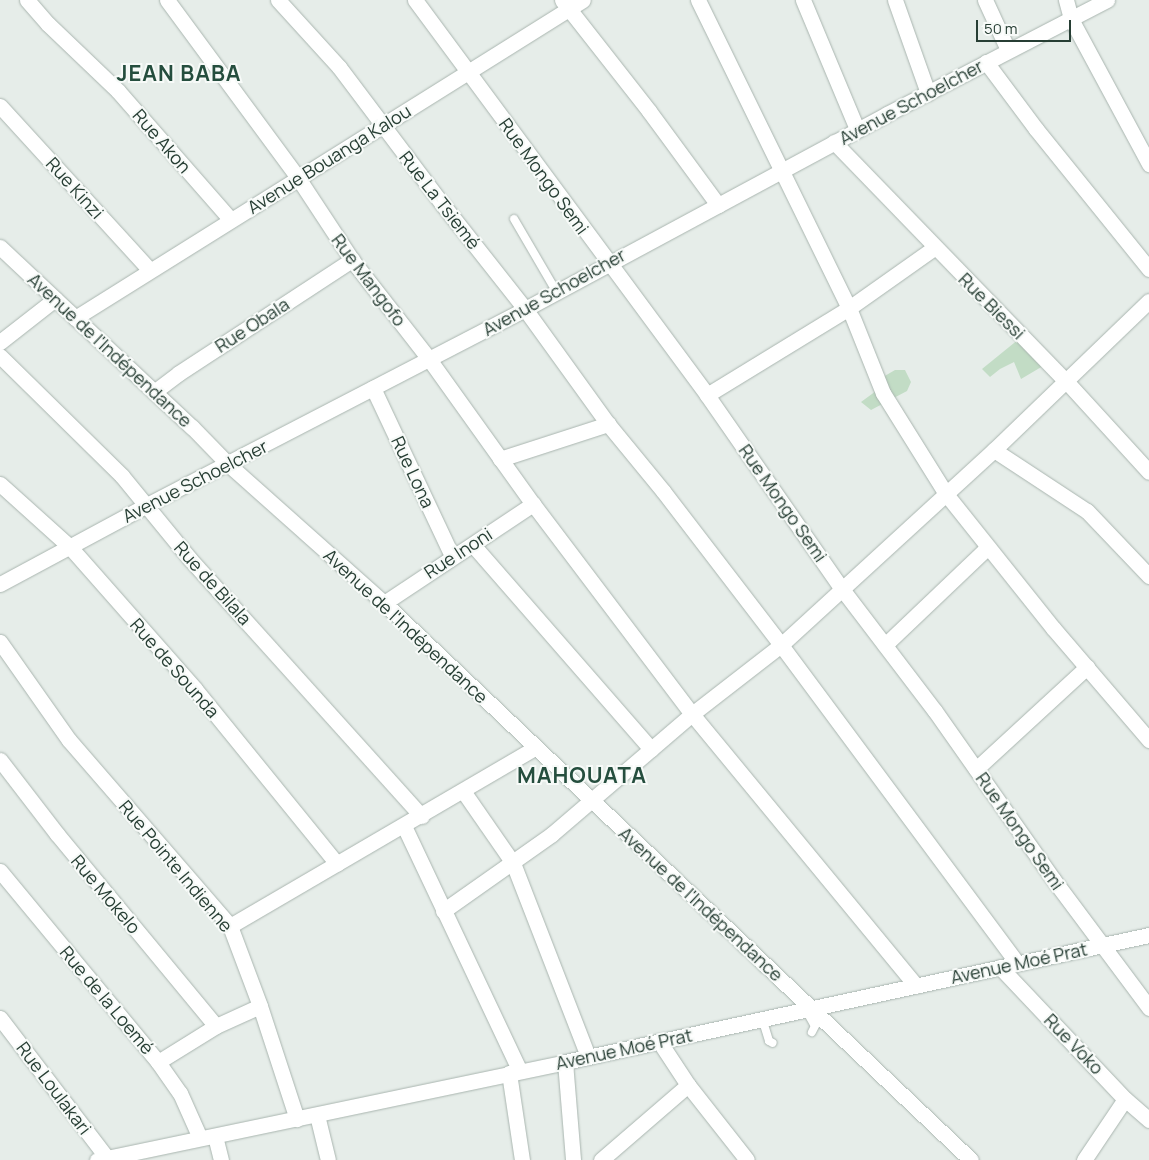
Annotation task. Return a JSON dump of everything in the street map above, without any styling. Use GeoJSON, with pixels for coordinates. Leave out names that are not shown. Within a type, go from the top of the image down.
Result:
{"type":"FeatureCollection","features":[{"type":"Feature","properties":{"kind":"street","name":"Rue Akon"},"geometry":{"type":"LineString","coordinates":[[27,0],[48,24],[118,91],[231,220]]}},
{"type":"Feature","properties":{"kind":"street","name":"Rue Mangofo"},"geometry":{"type":"LineString","coordinates":[[168,0],[298,178],[352,260],[429,359],[533,504],[692,714],[916,986]]}},
{"type":"Feature","properties":{"kind":"street","name":"Rue La Tsiemé"},"geometry":{"type":"LineString","coordinates":[[278,0],[339,67],[525,309],[608,424],[663,491],[781,645],[1017,963]]}},
{"type":"Feature","properties":{"kind":"street","name":"Rue Mongo Semi"},"geometry":{"type":"LineString","coordinates":[[415,0],[707,395],[842,589],[976,769],[1053,879],[1104,945],[1149,1008]]}},
{"type":"Feature","properties":{"kind":"street","name":"Avenue Bouanga Kalou"},"geometry":{"type":"LineString","coordinates":[[74,318],[468,72],[566,4],[583,0]]}},
{"type":"Feature","properties":{"kind":"street"},"geometry":{"type":"LineString","coordinates":[[698,0],[849,308],[883,393],[946,494],[1149,740]]}},
{"type":"Feature","properties":{"kind":"street"},"geometry":{"type":"LineString","coordinates":[[803,0],[857,130]]}},
{"type":"Feature","properties":{"kind":"street"},"geometry":{"type":"LineString","coordinates":[[895,0],[928,94]]}},
{"type":"Feature","properties":{"kind":"street"},"geometry":{"type":"LineString","coordinates":[[985,0],[1008,50]]}},
{"type":"Feature","properties":{"kind":"street"},"geometry":{"type":"LineString","coordinates":[[1066,0],[1071,19],[1149,164]]}},
{"type":"Feature","properties":{"kind":"street","name":"Avenue Schoelcher"},"geometry":{"type":"LineString","coordinates":[[0,584],[145,506],[525,309],[608,262],[1008,50],[1107,0]]}},
{"type":"Feature","properties":{"kind":"street"},"geometry":{"type":"LineString","coordinates":[[566,4],[649,111],[718,205]]}},
{"type":"Feature","properties":{"kind":"street"},"geometry":{"type":"LineString","coordinates":[[986,62],[1036,129],[1149,268]]}},
{"type":"Feature","properties":{"kind":"street","name":"Rue Kinzi"},"geometry":{"type":"LineString","coordinates":[[0,106],[150,270]]}},
{"type":"Feature","properties":{"kind":"street","name":"Rue Biessi"},"geometry":{"type":"LineString","coordinates":[[834,142],[934,248],[1066,381],[1149,472]]}},
{"type":"Feature","properties":{"kind":"street","name":"Avenue de l'Indépendance"},"geometry":{"type":"LineString","coordinates":[[0,247],[228,464],[384,603],[808,1008]]}},
{"type":"Feature","properties":{"kind":"street"},"geometry":{"type":"LineString","coordinates":[[707,395],[849,308],[934,248]]}},
{"type":"Feature","properties":{"kind":"street","name":"Rue Obala"},"geometry":{"type":"LineString","coordinates":[[154,392],[179,372],[352,260]]}},
{"type":"Feature","properties":{"kind":"street"},"geometry":{"type":"LineString","coordinates":[[0,342],[54,299]]}},
{"type":"Feature","properties":{"kind":"street"},"geometry":{"type":"LineString","coordinates":[[442,910],[552,834],[692,714],[781,645],[994,450],[1149,301]]}},
{"type":"Feature","properties":{"kind":"street","name":"Rue de Bilala"},"geometry":{"type":"LineString","coordinates":[[0,356],[122,476],[190,559],[421,816]]}},
{"type":"Feature","properties":{"kind":"street","name":"Rue Lona"},"geometry":{"type":"LineString","coordinates":[[372,388],[452,556]]}},
{"type":"Feature","properties":{"kind":"street"},"geometry":{"type":"LineString","coordinates":[[500,459],[608,424]]}},
{"type":"Feature","properties":{"kind":"street"},"geometry":{"type":"LineString","coordinates":[[994,450],[1063,493],[1087,511],[1149,576]]}},
{"type":"Feature","properties":{"kind":"street","name":"Rue de Sounda"},"geometry":{"type":"LineString","coordinates":[[0,484],[70,547],[195,690],[338,864]]}},
{"type":"Feature","properties":{"kind":"street","name":"Rue Inoni"},"geometry":{"type":"LineString","coordinates":[[384,603],[452,556],[473,545],[533,504]]}},
{"type":"Feature","properties":{"kind":"street"},"geometry":{"type":"LineString","coordinates":[[473,545],[652,748]]}},
{"type":"Feature","properties":{"kind":"street"},"geometry":{"type":"LineString","coordinates":[[885,645],[988,547]]}},
{"type":"Feature","properties":{"kind":"street","name":"Rue Pointe Indienne"},"geometry":{"type":"LineString","coordinates":[[0,642],[70,740],[230,926],[260,1006],[297,1119]]}},
{"type":"Feature","properties":{"kind":"street"},"geometry":{"type":"LineString","coordinates":[[976,769],[1087,667]]}},
{"type":"Feature","properties":{"kind":"street"},"geometry":{"type":"LineString","coordinates":[[230,926],[535,748]]}},
{"type":"Feature","properties":{"kind":"street","name":"Rue Mokelo"},"geometry":{"type":"LineString","coordinates":[[0,760],[57,834],[216,1026]]}},
{"type":"Feature","properties":{"kind":"street"},"geometry":{"type":"LineString","coordinates":[[463,791],[512,863],[588,1056]]}},
{"type":"Feature","properties":{"kind":"street"},"geometry":{"type":"LineString","coordinates":[[404,826],[514,1072],[522,1160]]}},
{"type":"Feature","properties":{"kind":"street","name":"Rue de la Loemé"},"geometry":{"type":"LineString","coordinates":[[0,871],[158,1062],[208,1137],[220,1160]]}},
{"type":"Feature","properties":{"kind":"street","name":"Avenue Moé Prat"},"geometry":{"type":"LineString","coordinates":[[102,1159],[135,1156],[208,1137],[659,1042],[1149,934]]}},
{"type":"Feature","properties":{"kind":"street","name":"Rue Voko"},"geometry":{"type":"LineString","coordinates":[[1000,967],[1125,1099],[1149,1120]]}},
{"type":"Feature","properties":{"kind":"street"},"geometry":{"type":"LineString","coordinates":[[158,1062],[216,1026],[260,1006]]}},
{"type":"Feature","properties":{"kind":"street"},"geometry":{"type":"LineString","coordinates":[[808,1008],[956,1154],[971,1160]]}},
{"type":"Feature","properties":{"kind":"street","name":"Rue Loulakari"},"geometry":{"type":"LineString","coordinates":[[0,1018],[102,1159]]}},
{"type":"Feature","properties":{"kind":"street"},"geometry":{"type":"LineString","coordinates":[[659,1042],[688,1085],[747,1160]]}},
{"type":"Feature","properties":{"kind":"street"},"geometry":{"type":"LineString","coordinates":[[565,1062],[573,1160]]}},
{"type":"Feature","properties":{"kind":"street"},"geometry":{"type":"LineString","coordinates":[[601,1160],[688,1085]]}},
{"type":"Feature","properties":{"kind":"street"},"geometry":{"type":"LineString","coordinates":[[1084,1160],[1125,1099]]}},
{"type":"Feature","properties":{"kind":"street"},"geometry":{"type":"LineString","coordinates":[[317,1114],[328,1160]]}},
{"type":"Feature","properties":{"kind":"lane"},"geometry":{"type":"LineString","coordinates":[[514,218],[556,291]]}},
{"type":"Feature","properties":{"kind":"lane"},"geometry":{"type":"LineString","coordinates":[[808,1008],[815,1026],[812,1032]]}},
{"type":"Feature","properties":{"kind":"lane"},"geometry":{"type":"LineString","coordinates":[[762,1018],[769,1042],[772,1043]]}},
{"type":"Feature","properties":{"kind":"green space"},"geometry":{"type":"Polygon","coordinates":[[[1019,339],[1043,366],[1021,379],[1014,362],[990,377],[982,369],[1019,339]]]}},
{"type":"Feature","properties":{"kind":"green space"},"geometry":{"type":"Polygon","coordinates":[[[895,370],[905,370],[911,382],[907,391],[871,410],[861,402],[876,391],[883,377],[895,370]]]}},
{"type":"Feature","properties":{"kind":"district","name":"JEAN BABA"},"geometry":{"type":"Point","coordinates":[179,74]}},
{"type":"Feature","properties":{"kind":"district","name":"MAHOUATA"},"geometry":{"type":"Point","coordinates":[582,776]}}]}
